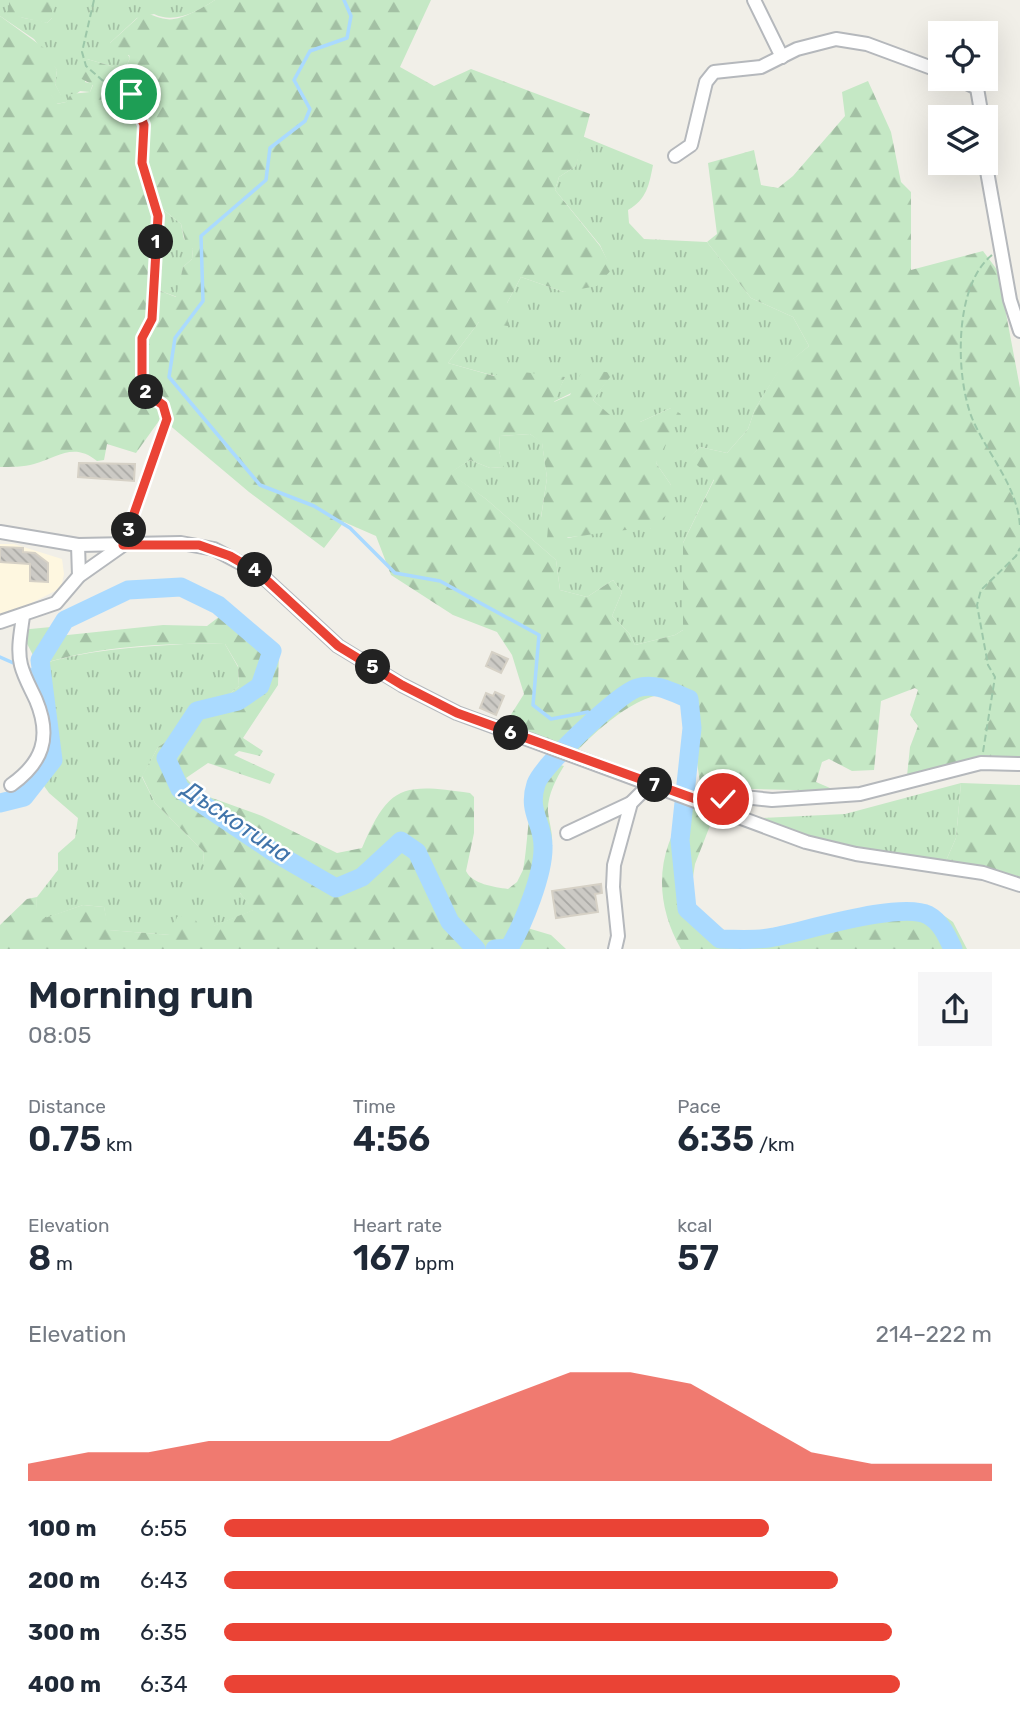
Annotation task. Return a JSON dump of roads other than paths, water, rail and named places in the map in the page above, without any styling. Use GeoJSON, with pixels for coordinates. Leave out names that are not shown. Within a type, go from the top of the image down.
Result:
{"type":"FeatureCollection","features":[{"type":"Feature","properties":{"kind":"street"},"geometry":{"type":"LineString","coordinates":[[754,0],[782,57]]}},
{"type":"Feature","properties":{"kind":"street"},"geometry":{"type":"LineString","coordinates":[[675,156],[691,145],[709,75],[714,72],[761,67],[820,41],[854,40],[928,67]]}},
{"type":"Feature","properties":{"kind":"street"},"geometry":{"type":"LineString","coordinates":[[988,175],[1000,248],[1020,331]]}},
{"type":"Feature","properties":{"kind":"street"},"geometry":{"type":"LineString","coordinates":[[0,532],[78,545],[199,545],[230,556],[259,573],[338,646],[402,685],[457,713],[680,792],[806,842],[856,854],[983,873],[1020,885]]}},
{"type":"Feature","properties":{"kind":"street"},"geometry":{"type":"LineString","coordinates":[[78,545],[79,576]]}},
{"type":"Feature","properties":{"kind":"street"},"geometry":{"type":"LineString","coordinates":[[0,622],[56,603],[79,576],[123,545]]}},
{"type":"Feature","properties":{"kind":"street"},"geometry":{"type":"LineString","coordinates":[[11,785],[36,764],[43,738],[38,704],[21,666],[23,616]]}},
{"type":"Feature","properties":{"kind":"street"},"geometry":{"type":"LineString","coordinates":[[709,804],[734,796],[772,800],[860,794],[981,763],[1020,764]]}},
{"type":"Feature","properties":{"kind":"street"},"geometry":{"type":"LineString","coordinates":[[567,833],[631,803],[650,783]]}},
{"type":"Feature","properties":{"kind":"street"},"geometry":{"type":"LineString","coordinates":[[615,949],[614,865],[631,803]]}},
{"type":"Feature","properties":{"kind":"waterway"},"geometry":{"type":"LineString","coordinates":[[344,0],[351,16],[347,38],[310,51],[294,80],[310,109],[305,121],[270,148],[266,180],[201,236],[203,301],[175,338],[169,377],[260,485],[314,506],[350,528],[395,573],[440,581],[539,635],[533,705],[551,719],[588,712],[598,716]]}},
{"type":"Feature","properties":{"kind":"waterway","name":"Дъскотина"},"geometry":{"type":"LineString","coordinates":[[0,803],[24,797],[53,760],[40,660],[65,620],[128,590],[181,587],[218,605],[272,651],[260,686],[238,701],[197,711],[166,758],[180,789],[272,851],[336,888],[362,877],[401,841],[417,852],[450,922],[476,949]]}},
{"type":"Feature","properties":{"kind":"waterway"},"geometry":{"type":"LineString","coordinates":[[0,657],[18,665]]}},
{"type":"Feature","properties":{"kind":"waterway"},"geometry":{"type":"LineString","coordinates":[[25,667],[42,675]]}},
{"type":"Feature","properties":{"kind":"waterway","name":"Дъскотина"},"geometry":{"type":"LineString","coordinates":[[495,949],[509,948],[526,913],[540,870],[543,846],[533,802],[536,784],[541,775],[598,716],[627,693],[644,686],[663,689],[689,699],[692,728],[680,840],[687,909],[720,939],[767,938],[853,918],[915,912],[928,915],[937,921],[953,949]]}}]}
